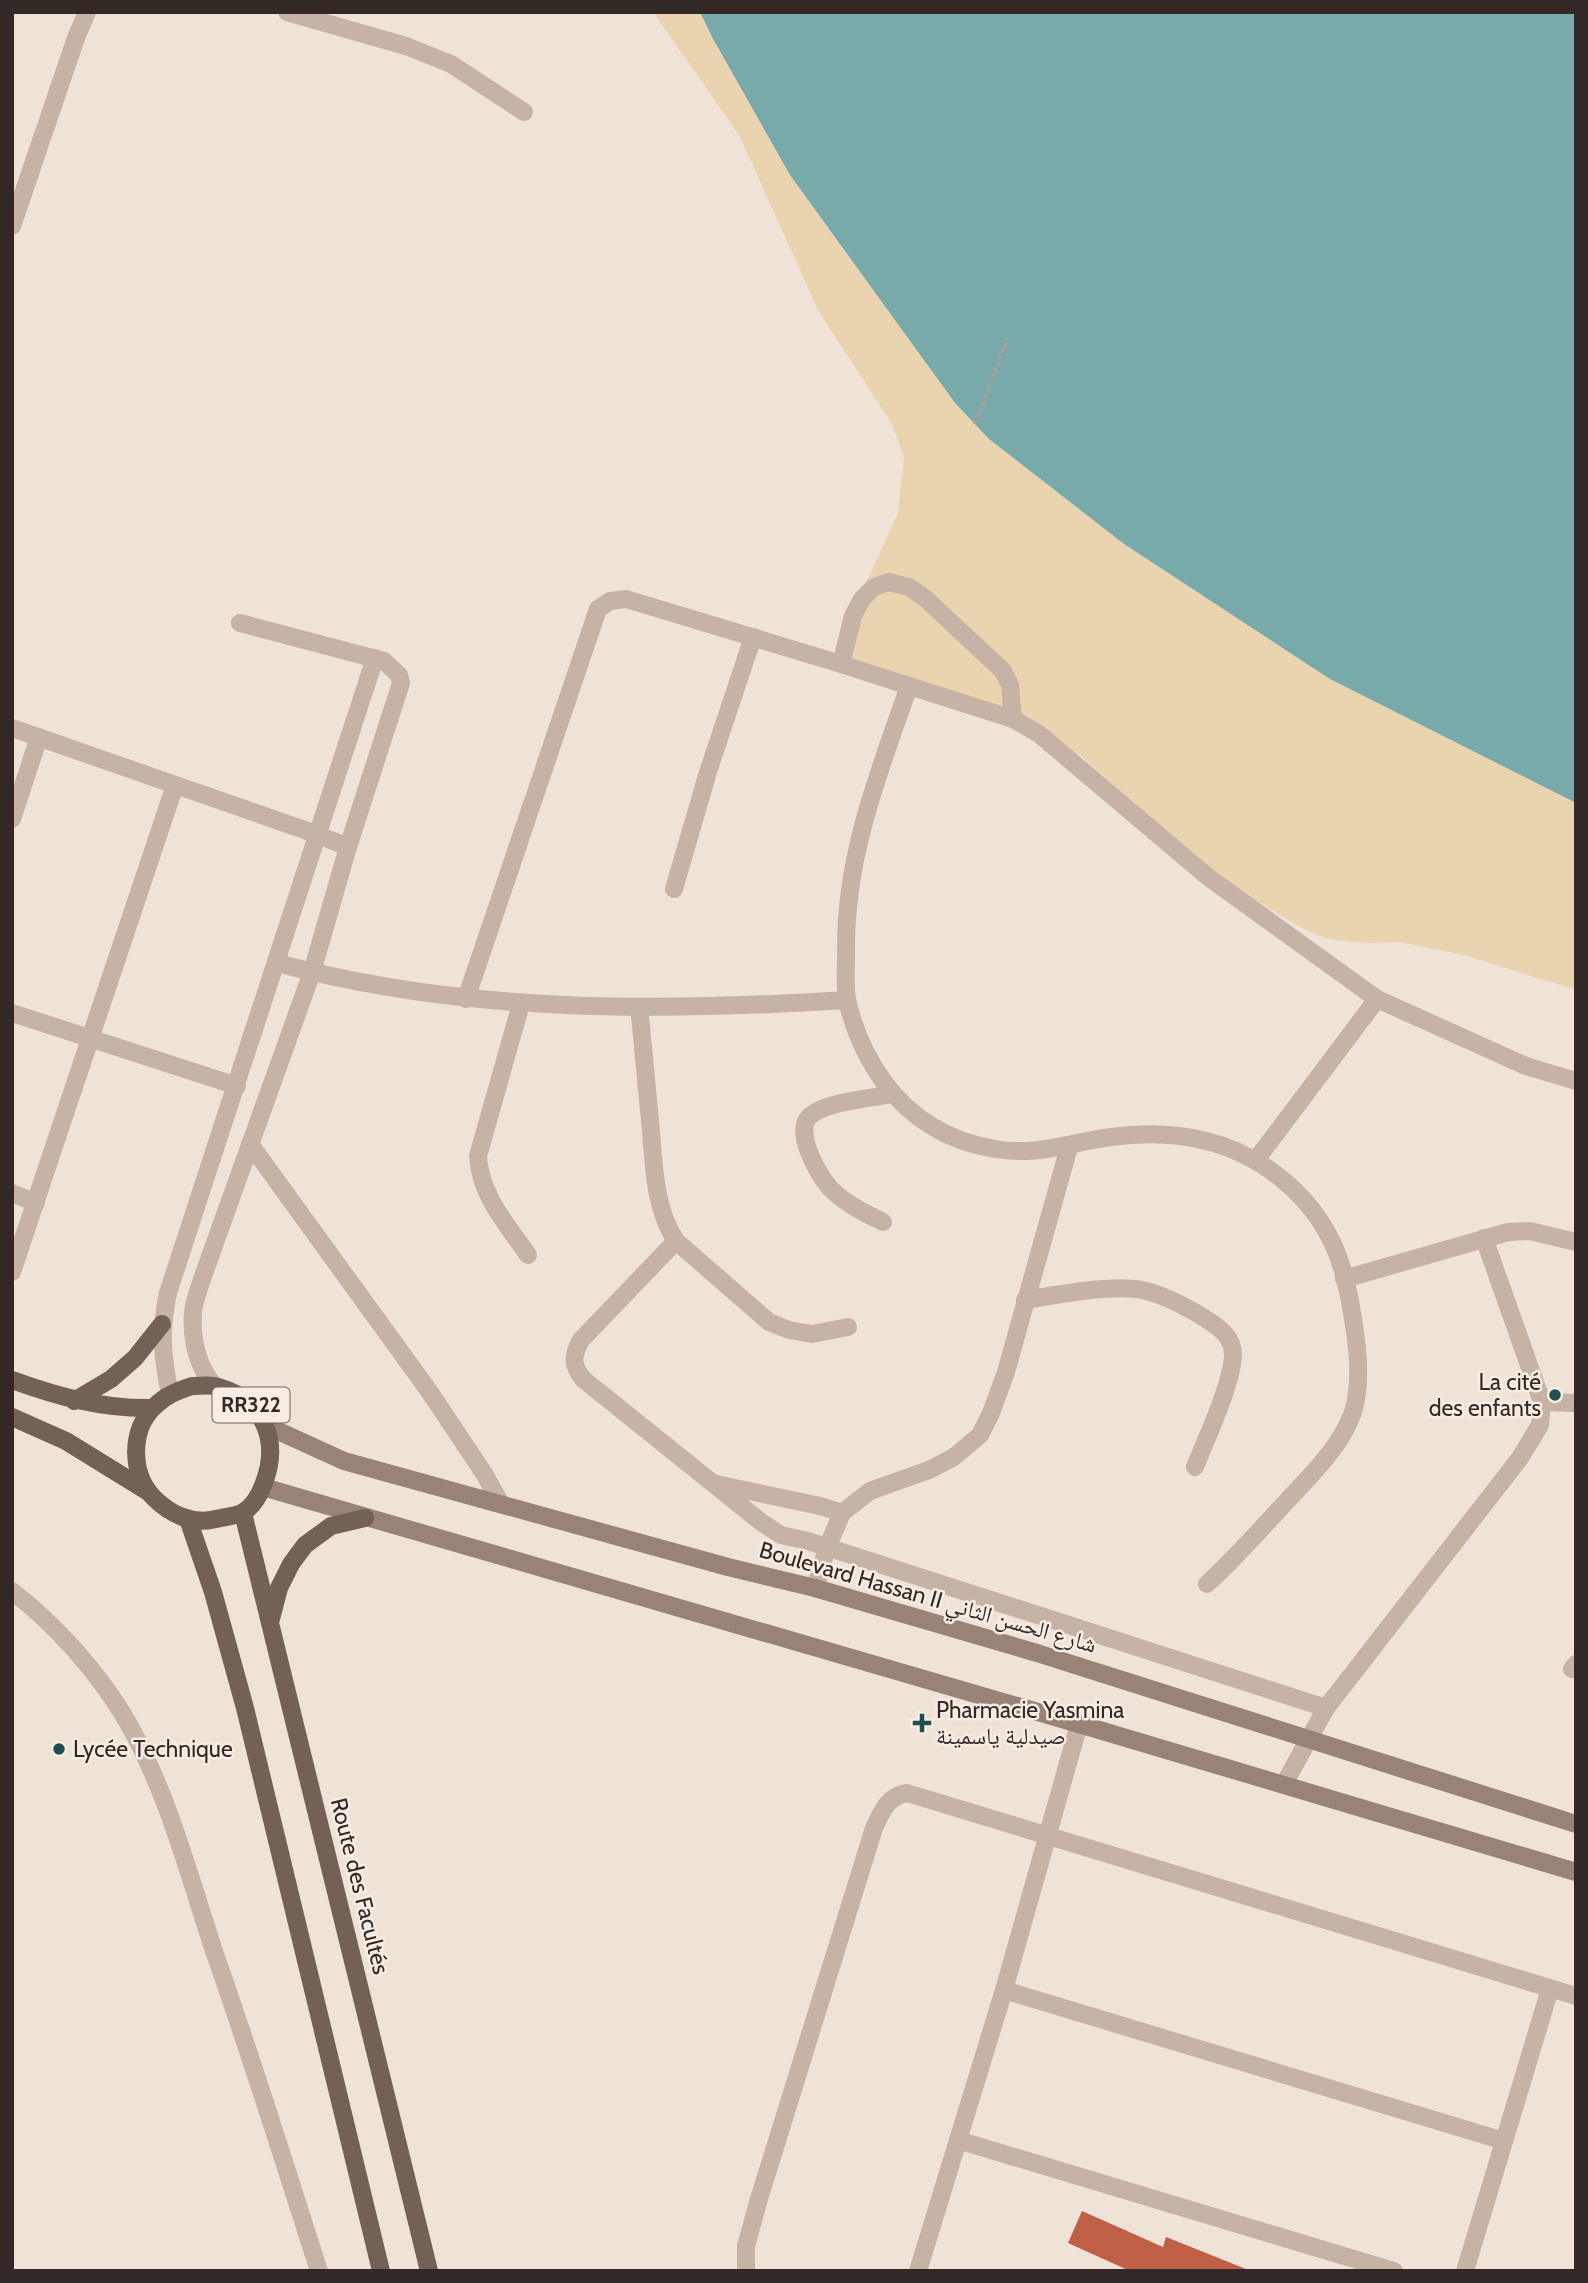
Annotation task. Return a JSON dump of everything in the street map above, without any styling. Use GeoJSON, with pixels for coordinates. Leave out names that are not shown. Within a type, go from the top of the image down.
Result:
{"type":"FeatureCollection","features":[{"type":"Feature","properties":{"kind":"main road"},"geometry":{"type":"LineString","coordinates":[[74,1401],[111,1378],[135,1358],[162,1324]]}},
{"type":"Feature","properties":{"kind":"main road"},"geometry":{"type":"LineString","coordinates":[[12,1380],[74,1401],[122,1409],[152,1408]]}},
{"type":"Feature","properties":{"kind":"main road","name":"RR322"},"geometry":{"type":"LineString","coordinates":[[148,1492],[138,1472],[135,1449],[140,1427],[152,1408],[170,1394],[192,1386],[215,1386],[236,1393],[253,1407],[265,1425],[271,1446],[270,1467],[263,1486],[258,1497],[243,1513]]}},
{"type":"Feature","properties":{"kind":"main road"},"geometry":{"type":"LineString","coordinates":[[12,1417],[66,1441],[148,1492],[165,1509],[188,1519],[209,1521],[243,1513]]}},
{"type":"Feature","properties":{"kind":"main road","name":"Boulevard Hassan II شارع الحسن الثاني"},"geometry":{"type":"LineString","coordinates":[[265,1425],[344,1461],[728,1567],[815,1588],[1097,1670],[1576,1824]]}},
{"type":"Feature","properties":{"kind":"main road"},"geometry":{"type":"LineString","coordinates":[[263,1486],[1576,1872]]}},
{"type":"Feature","properties":{"kind":"main road","name":"Route des Facultés"},"geometry":{"type":"LineString","coordinates":[[243,1513],[429,2271]]}},
{"type":"Feature","properties":{"kind":"main road"},"geometry":{"type":"LineString","coordinates":[[271,1622],[279,1588],[291,1564],[305,1545],[331,1525],[365,1518]]}},
{"type":"Feature","properties":{"kind":"main road"},"geometry":{"type":"LineString","coordinates":[[188,1519],[213,1592],[245,1708],[381,2271]]}},
{"type":"Feature","properties":{"kind":"street"},"geometry":{"type":"LineString","coordinates":[[12,226],[76,38],[88,12]]}},
{"type":"Feature","properties":{"kind":"street"},"geometry":{"type":"LineString","coordinates":[[286,12],[406,46],[451,64],[524,112]]}},
{"type":"Feature","properties":{"kind":"street"},"geometry":{"type":"LineString","coordinates":[[841,664],[853,616],[862,599],[874,587],[889,582],[909,587],[925,598],[1003,671],[1010,685],[1013,719]]}},
{"type":"Feature","properties":{"kind":"street"},"geometry":{"type":"LineString","coordinates":[[466,999],[598,609],[610,601],[626,599],[1013,719],[1067,755],[1208,877],[1377,999],[1526,1066],[1576,1081]]}},
{"type":"Feature","properties":{"kind":"street"},"geometry":{"type":"LineString","coordinates":[[215,1386],[208,1378],[198,1356],[193,1310],[312,972],[348,847],[401,683],[399,675],[384,661],[240,623]]}},
{"type":"Feature","properties":{"kind":"street"},"geometry":{"type":"LineString","coordinates":[[674,889],[708,772],[753,637]]}},
{"type":"Feature","properties":{"kind":"street"},"geometry":{"type":"LineString","coordinates":[[170,1394],[162,1351],[162,1324],[168,1293],[375,658]]}},
{"type":"Feature","properties":{"kind":"street"},"geometry":{"type":"LineString","coordinates":[[909,687],[858,839],[845,930],[847,1000],[857,1034],[874,1068],[892,1094],[914,1115],[939,1131],[997,1150],[1035,1152],[1118,1136],[1164,1134],[1208,1141],[1256,1160],[1285,1182],[1315,1211],[1331,1239],[1344,1279],[1357,1342],[1357,1388],[1353,1412],[1328,1455],[1208,1584]]}},
{"type":"Feature","properties":{"kind":"street"},"geometry":{"type":"LineString","coordinates":[[12,728],[348,847]]}},
{"type":"Feature","properties":{"kind":"street"},"geometry":{"type":"LineString","coordinates":[[12,819],[39,737]]}},
{"type":"Feature","properties":{"kind":"street"},"geometry":{"type":"LineString","coordinates":[[12,1272],[175,785]]}},
{"type":"Feature","properties":{"kind":"street"},"geometry":{"type":"LineString","coordinates":[[277,963],[312,972],[466,999],[521,1004],[744,1006],[847,1000]]}},
{"type":"Feature","properties":{"kind":"street"},"geometry":{"type":"LineString","coordinates":[[1256,1160],[1377,999]]}},
{"type":"Feature","properties":{"kind":"street"},"geometry":{"type":"LineString","coordinates":[[521,1004],[478,1156],[479,1174],[485,1193],[528,1255]]}},
{"type":"Feature","properties":{"kind":"street"},"geometry":{"type":"LineString","coordinates":[[639,1007],[659,1206],[676,1241],[769,1322],[789,1330],[812,1334],[848,1327]]}},
{"type":"Feature","properties":{"kind":"street"},"geometry":{"type":"LineString","coordinates":[[12,1013],[237,1086]]}},
{"type":"Feature","properties":{"kind":"street"},"geometry":{"type":"LineString","coordinates":[[883,1222],[855,1207],[831,1189],[817,1170],[803,1130],[811,1114],[828,1107],[892,1094]]}},
{"type":"Feature","properties":{"kind":"street"},"geometry":{"type":"LineString","coordinates":[[250,1144],[429,1391],[502,1504]]}},
{"type":"Feature","properties":{"kind":"street"},"geometry":{"type":"LineString","coordinates":[[815,1588],[827,1548],[842,1513],[870,1491],[929,1470],[954,1457],[980,1434],[1006,1372],[1069,1147]]}},
{"type":"Feature","properties":{"kind":"street"},"geometry":{"type":"LineString","coordinates":[[12,1193],[36,1203]]}},
{"type":"Feature","properties":{"kind":"street"},"geometry":{"type":"LineString","coordinates":[[1344,1279],[1508,1232],[1530,1231],[1576,1242]]}},
{"type":"Feature","properties":{"kind":"street"},"geometry":{"type":"LineString","coordinates":[[1284,1784],[1326,1708],[1520,1458],[1540,1424],[1542,1402],[1484,1238]]}},
{"type":"Feature","properties":{"kind":"street"},"geometry":{"type":"LineString","coordinates":[[676,1241],[581,1340],[573,1361],[583,1379],[761,1522],[781,1535],[1326,1708]]}},
{"type":"Feature","properties":{"kind":"street"},"geometry":{"type":"LineString","coordinates":[[1025,1300],[1121,1289],[1142,1290],[1193,1310],[1222,1330],[1228,1337],[1233,1357],[1213,1423],[1195,1467]]}},
{"type":"Feature","properties":{"kind":"street"},"geometry":{"type":"LineString","coordinates":[[1542,1402],[1576,1403]]}},
{"type":"Feature","properties":{"kind":"street"},"geometry":{"type":"LineString","coordinates":[[712,1483],[842,1513]]}},
{"type":"Feature","properties":{"kind":"street"},"geometry":{"type":"LineString","coordinates":[[12,1591],[35,1608],[83,1659],[127,1721],[161,1793],[267,2106],[319,2271]]}},
{"type":"Feature","properties":{"kind":"street"},"geometry":{"type":"LineString","coordinates":[[918,2271],[1004,1990],[1079,1724]]}},
{"type":"Feature","properties":{"kind":"street"},"geometry":{"type":"LineString","coordinates":[[746,2271],[746,2246],[759,2199],[874,1828],[883,1809],[897,1794],[907,1793],[1049,1834],[1576,1996]]}},
{"type":"Feature","properties":{"kind":"street"},"geometry":{"type":"LineString","coordinates":[[1465,2271],[1550,1989]]}},
{"type":"Feature","properties":{"kind":"street"},"geometry":{"type":"LineString","coordinates":[[1004,1990],[1504,2141]]}},
{"type":"Feature","properties":{"kind":"street"},"geometry":{"type":"LineString","coordinates":[[958,2140],[1394,2271]]}},
{"type":"Feature","properties":{"kind":"path"},"geometry":{"type":"LineString","coordinates":[[975,424],[1008,338]]}},
{"type":"Feature","properties":{"kind":"sand"},"geometry":{"type":"Polygon","coordinates":[[[653,12],[700,12],[790,175],[955,403],[989,439],[1124,544],[1330,679],[1576,803],[1576,990],[1464,955],[1400,942],[1368,943],[1327,939],[1302,928],[1219,878],[1081,756],[1028,727],[833,655],[898,513],[904,457],[892,424],[819,312],[739,135],[653,12]]]}},
{"type":"Feature","properties":{"kind":"water"},"geometry":{"type":"Polygon","coordinates":[[[700,12],[1576,12],[1576,803],[1330,679],[1124,544],[989,439],[955,403],[790,175],[700,12]]]}},
{"type":"Feature","properties":{"kind":"building"},"geometry":{"type":"Polygon","coordinates":[[[1082,2211],[1163,2247],[1166,2237],[1251,2271],[1130,2271],[1068,2243],[1082,2211]]]}},
{"type":"Feature","properties":{"kind":"place","name":"La cité des enfants"},"geometry":{"type":"Point","coordinates":[1555,1395]}},
{"type":"Feature","properties":{"kind":"place","name":"Pharmacie Yasmina صيدلية ياسمينة"},"geometry":{"type":"Point","coordinates":[922,1723]}},
{"type":"Feature","properties":{"kind":"place","name":"Lycée Technique"},"geometry":{"type":"Point","coordinates":[59,1749]}}]}
